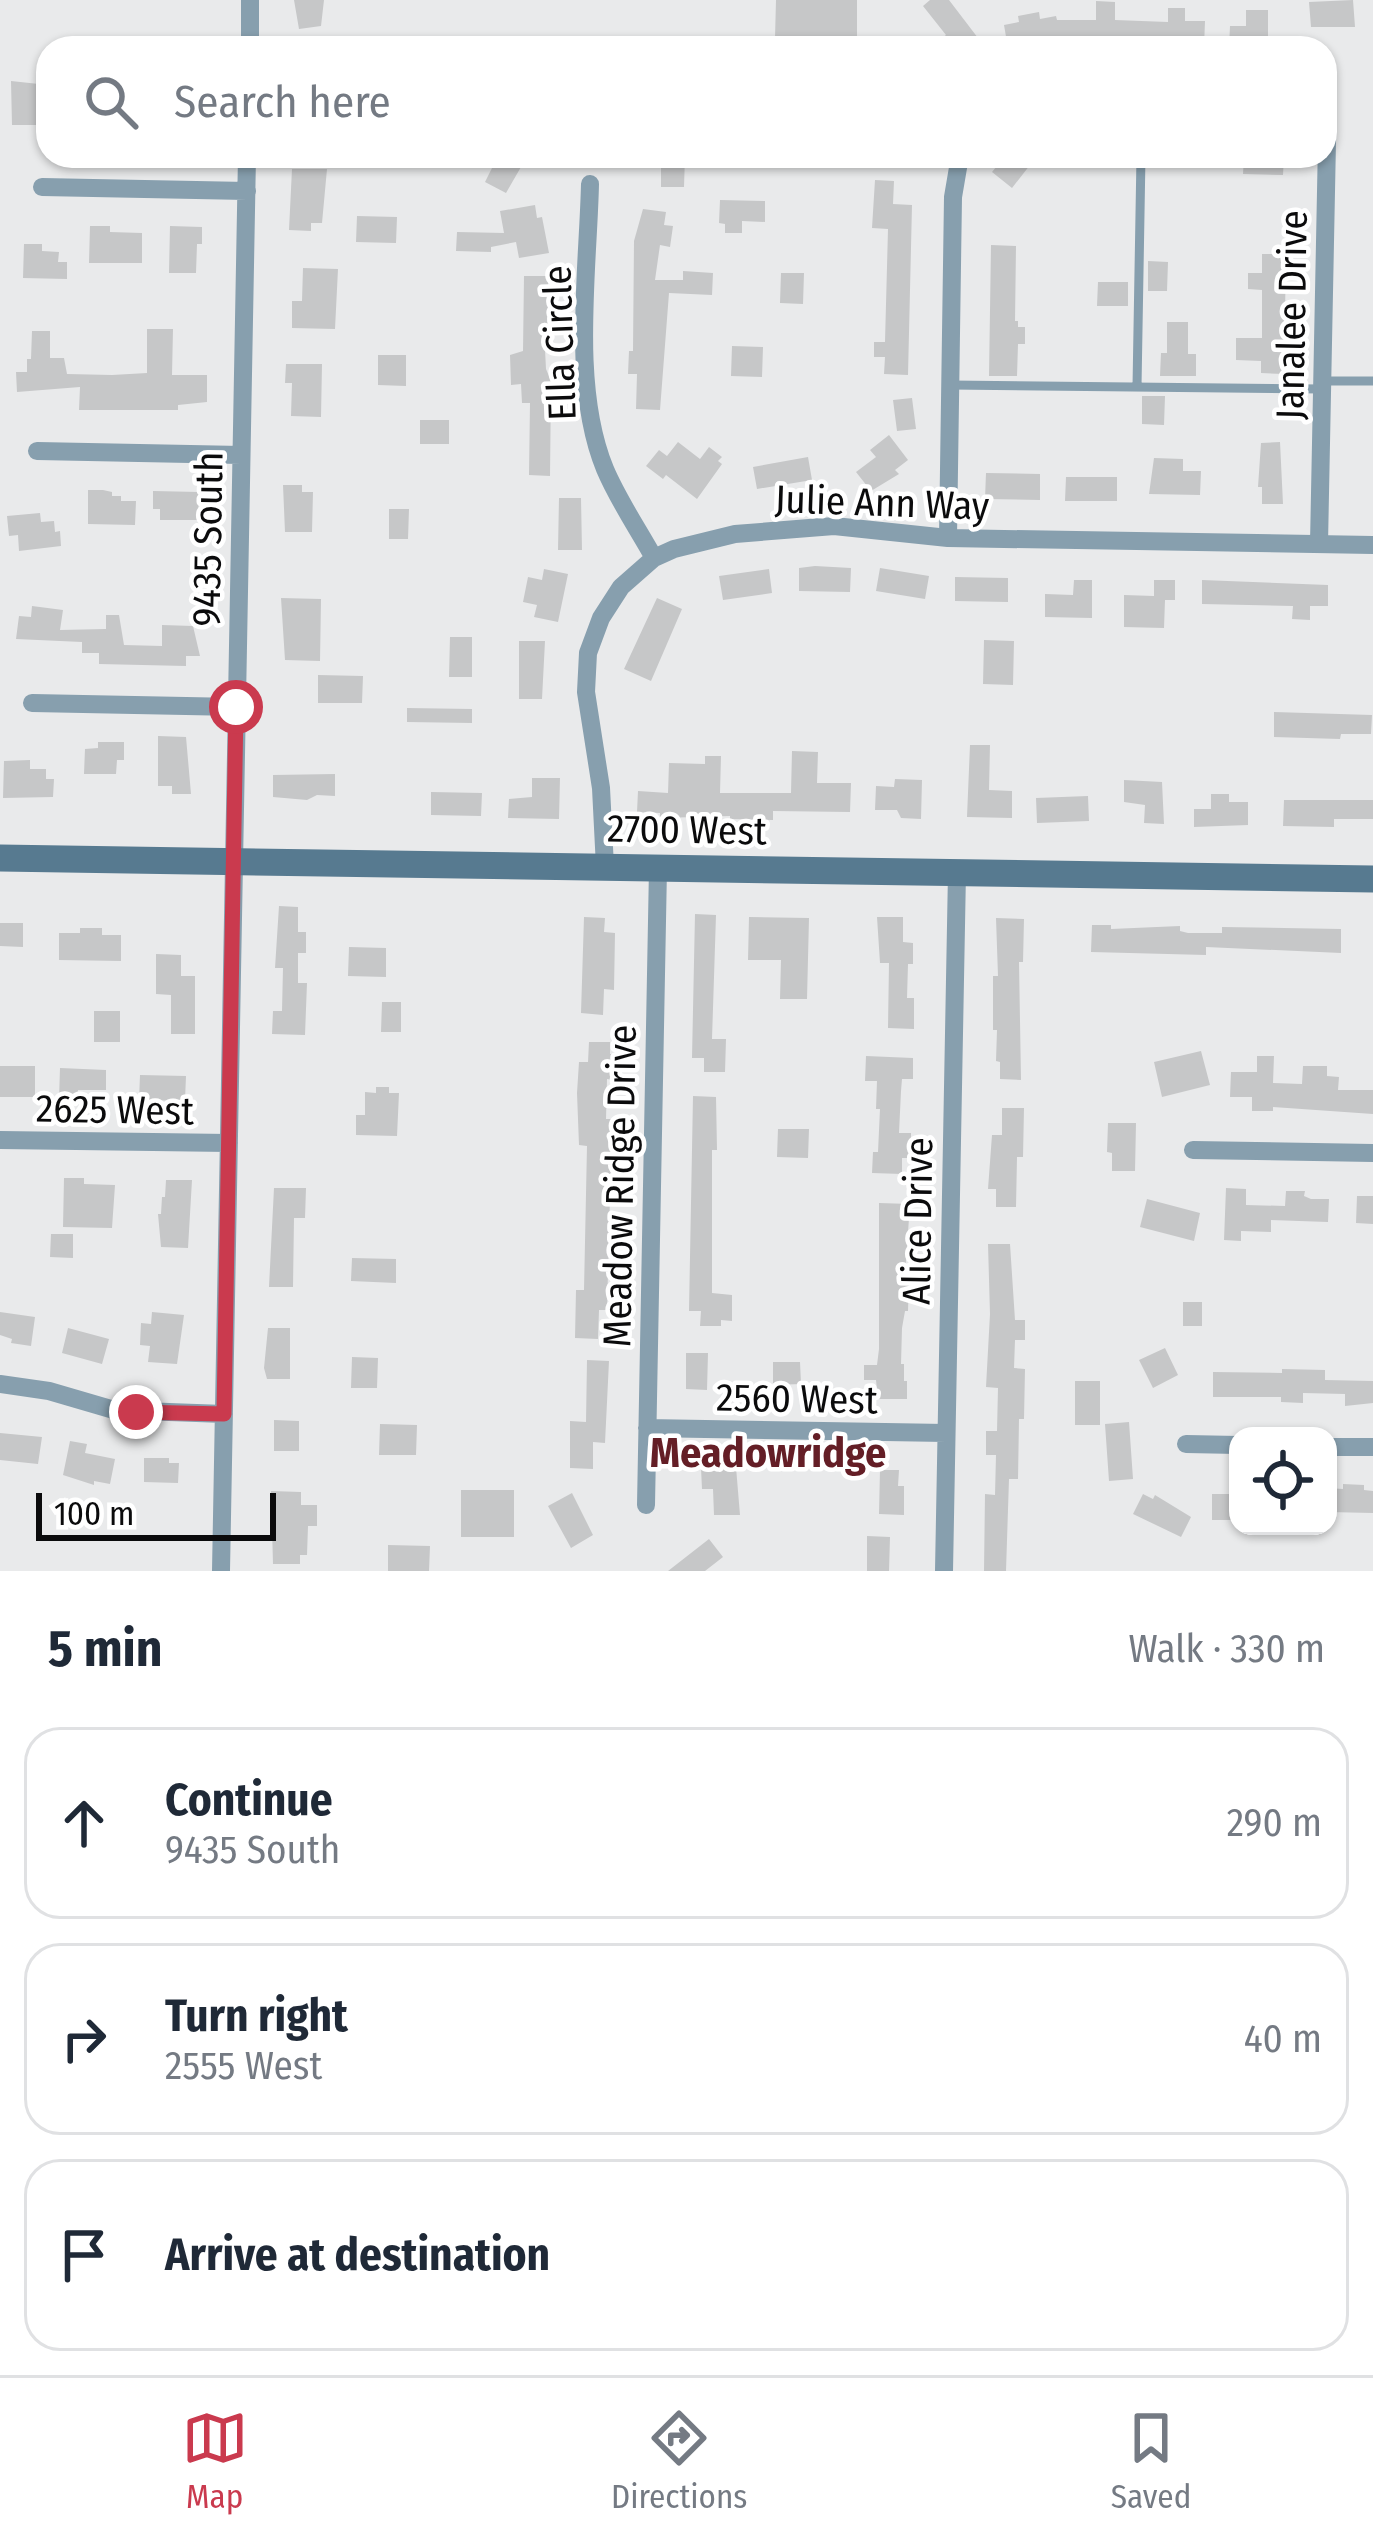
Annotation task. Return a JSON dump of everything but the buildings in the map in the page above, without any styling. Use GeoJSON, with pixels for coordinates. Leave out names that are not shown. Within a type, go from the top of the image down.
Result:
{"type":"FeatureCollection","features":[{"type":"Feature","properties":{"kind":"main road","name":"2700 West"},"geometry":{"type":"LineString","coordinates":[[0,857],[1373,879]]}},
{"type":"Feature","properties":{"kind":"street"},"geometry":{"type":"LineString","coordinates":[[250,0],[250,36]]}},
{"type":"Feature","properties":{"kind":"street","name":"9435 South"},"geometry":{"type":"LineString","coordinates":[[221,1571],[247,168]]}},
{"type":"Feature","properties":{"kind":"street"},"geometry":{"type":"LineString","coordinates":[[948,538],[953,196],[958,168]]}},
{"type":"Feature","properties":{"kind":"street","name":"Janalee Drive"},"geometry":{"type":"LineString","coordinates":[[1319,544],[1326,168]]}},
{"type":"Feature","properties":{"kind":"street","name":"Ella Circle"},"geometry":{"type":"LineString","coordinates":[[590,184],[586,355],[592,429],[604,468],[654,558]]}},
{"type":"Feature","properties":{"kind":"street"},"geometry":{"type":"LineString","coordinates":[[42,187],[247,191]]}},
{"type":"Feature","properties":{"kind":"street"},"geometry":{"type":"LineString","coordinates":[[37,451],[242,455]]}},
{"type":"Feature","properties":{"kind":"street","name":"Julie Ann Way"},"geometry":{"type":"LineString","coordinates":[[605,867],[601,788],[586,692],[588,653],[601,618],[621,587],[654,558],[694,542],[805,527],[863,527],[948,538],[1373,545]]}},
{"type":"Feature","properties":{"kind":"street"},"geometry":{"type":"LineString","coordinates":[[32,703],[236,707]]}},
{"type":"Feature","properties":{"kind":"street","name":"Meadow Ridge Drive"},"geometry":{"type":"LineString","coordinates":[[646,1505],[658,868]]}},
{"type":"Feature","properties":{"kind":"street","name":"Alice Drive"},"geometry":{"type":"LineString","coordinates":[[944,1571],[957,872]]}},
{"type":"Feature","properties":{"kind":"street","name":"2625 West"},"geometry":{"type":"LineString","coordinates":[[0,1140],[230,1143]]}},
{"type":"Feature","properties":{"kind":"street"},"geometry":{"type":"LineString","coordinates":[[1193,1150],[1373,1153]]}},
{"type":"Feature","properties":{"kind":"street"},"geometry":{"type":"LineString","coordinates":[[0,1384],[49,1391],[114,1410],[224,1414]]}},
{"type":"Feature","properties":{"kind":"street","name":"2560 West"},"geometry":{"type":"LineString","coordinates":[[647,1428],[946,1433]]}},
{"type":"Feature","properties":{"kind":"street"},"geometry":{"type":"LineString","coordinates":[[1186,1444],[1229,1445]]}},
{"type":"Feature","properties":{"kind":"street"},"geometry":{"type":"LineString","coordinates":[[1337,1447],[1373,1448]]}},
{"type":"Feature","properties":{"kind":"lane"},"geometry":{"type":"LineString","coordinates":[[1137,387],[1141,168]]}},
{"type":"Feature","properties":{"kind":"lane"},"geometry":{"type":"LineString","coordinates":[[950,385],[1137,387],[1373,381]]}},
{"type":"Feature","properties":{"kind":"district","name":"Meadowridge"},"geometry":{"type":"Point","coordinates":[768,1452]}},
{"type":"Feature","properties":{"kind":"route"},"geometry":{"type":"LineString","coordinates":[[136,1412],[224,1414],[236,707]]}}]}
